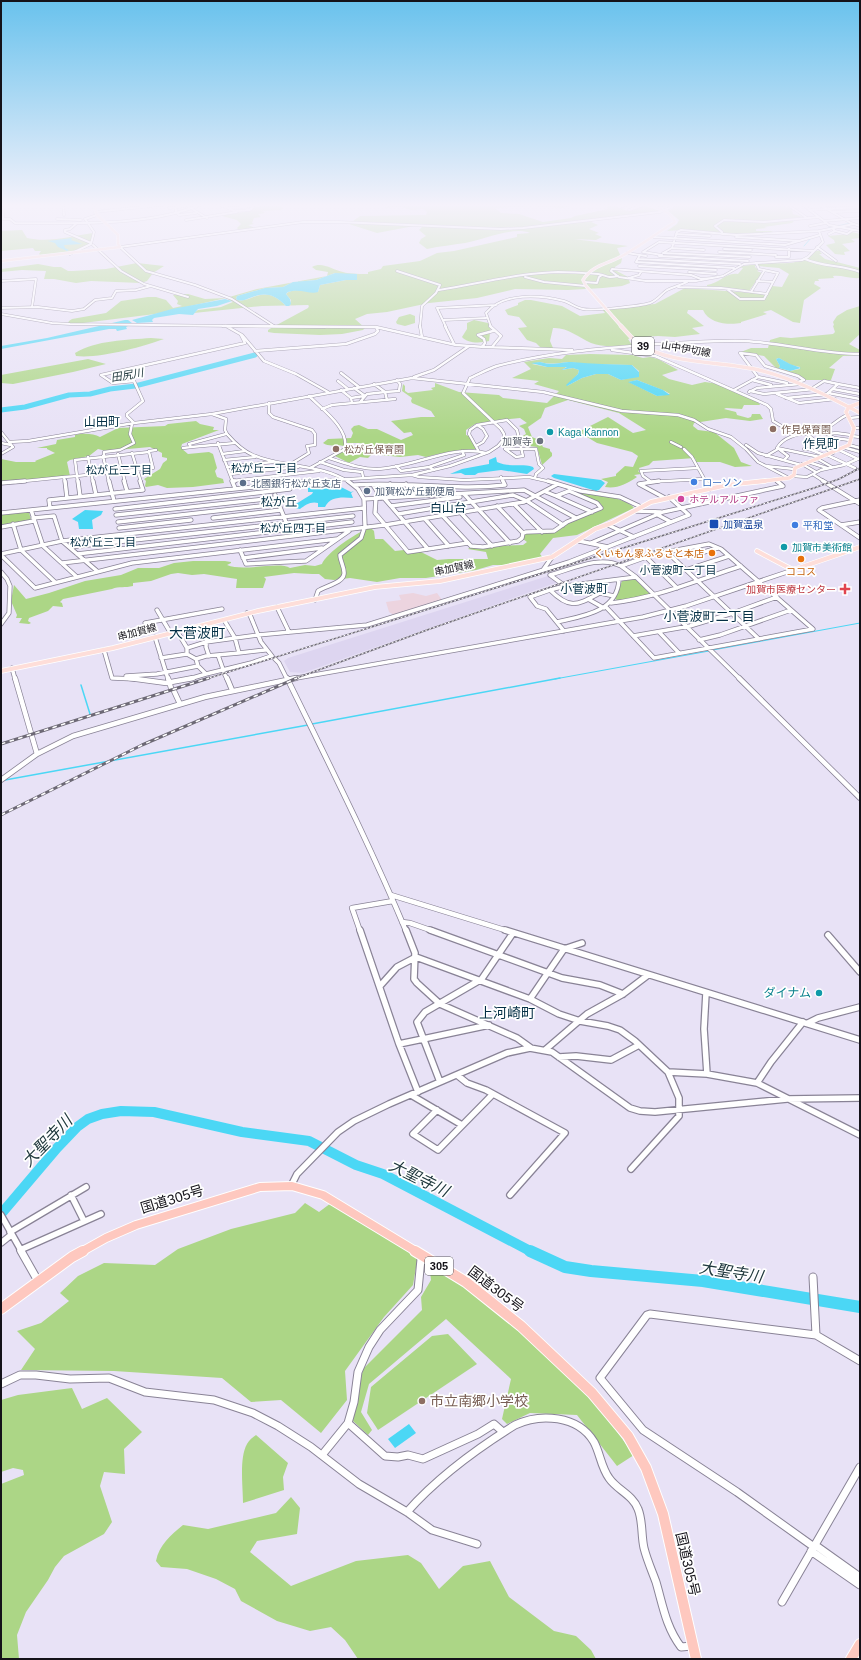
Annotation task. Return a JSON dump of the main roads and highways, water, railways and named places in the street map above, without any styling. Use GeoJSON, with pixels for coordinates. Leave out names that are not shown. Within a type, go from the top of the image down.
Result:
{"type":"FeatureCollection","features":[{"type":"Feature","properties":{"kind":"highway","name":"国道305号"},"geometry":{"type":"LineString","coordinates":[[1,1309],[38,1281],[92,1245],[136,1224],[250,1190],[269,1186],[291,1186],[311,1190],[334,1200],[478,1291],[527,1331],[597,1396],[627,1436],[646,1468],[663,1517],[696,1659]]}},
{"type":"Feature","properties":{"kind":"highway"},"geometry":{"type":"LineString","coordinates":[[852,1659],[860,1644]]}},
{"type":"Feature","properties":{"kind":"main road","name":"山中伊切線"},"geometry":{"type":"LineString","coordinates":[[584,281],[586,286],[641,345],[651,350],[672,356],[758,370],[798,382],[827,394],[859,412]]}},
{"type":"Feature","properties":{"kind":"main road"},"geometry":{"type":"LineString","coordinates":[[849,407],[860,403]]}},
{"type":"Feature","properties":{"kind":"main road","name":"串加賀線"},"geometry":{"type":"LineString","coordinates":[[1,672],[12,668],[104,650],[170,632],[207,625],[247,613],[375,587],[440,581],[552,557],[579,541],[595,529],[636,511],[651,502],[727,484],[776,480],[791,477],[794,470],[802,464],[839,450],[849,441],[854,428],[846,412],[849,407]]}},
{"type":"Feature","properties":{"kind":"main road"},"geometry":{"type":"LineString","coordinates":[[759,550],[795,569],[860,547]]}},
{"type":"Feature","properties":{"kind":"water"},"geometry":{"type":"Polygon","coordinates":[[[338,281],[320,285],[318,292],[315,293],[297,291],[288,292],[286,294],[290,299],[291,304],[289,306],[286,306],[270,295],[263,294],[240,301],[236,299],[237,296],[265,288],[283,287],[293,282],[338,281]]]}},
{"type":"Feature","properties":{"kind":"water"},"geometry":{"type":"Polygon","coordinates":[[[225,299],[232,301],[217,306],[198,309],[193,315],[179,314],[154,318],[152,320],[153,322],[137,323],[132,320],[172,309],[225,299]]]}},
{"type":"Feature","properties":{"kind":"water"},"geometry":{"type":"Polygon","coordinates":[[[125,320],[132,323],[116,324],[130,325],[126,327],[127,329],[117,331],[116,329],[109,329],[1,349],[1,346],[47,338],[125,320]]]}},
{"type":"Feature","properties":{"kind":"water"},"geometry":{"type":"Polygon","coordinates":[[[779,358],[801,368],[790,371],[779,368],[780,366],[776,359],[779,358]]]}},
{"type":"Feature","properties":{"kind":"water"},"geometry":{"type":"Polygon","coordinates":[[[540,362],[549,364],[572,362],[632,365],[639,372],[639,377],[621,380],[608,374],[596,374],[582,378],[567,386],[566,385],[578,374],[579,370],[573,368],[561,370],[567,367],[547,367],[531,363],[540,362]]]}},
{"type":"Feature","properties":{"kind":"water"},"geometry":{"type":"Polygon","coordinates":[[[637,380],[663,390],[670,395],[657,396],[628,382],[637,380]]]}},
{"type":"Feature","properties":{"kind":"water"},"geometry":{"type":"Polygon","coordinates":[[[496,457],[497,462],[502,464],[525,465],[533,467],[534,469],[527,474],[501,470],[478,473],[475,475],[465,475],[461,473],[450,474],[462,469],[489,464],[489,460],[496,457]]]}},
{"type":"Feature","properties":{"kind":"water"},"geometry":{"type":"Polygon","coordinates":[[[554,474],[601,480],[605,483],[599,490],[596,491],[554,478],[551,476],[554,474]]]}},
{"type":"Feature","properties":{"kind":"water"},"geometry":{"type":"Polygon","coordinates":[[[333,481],[331,482],[351,492],[354,491],[351,493],[353,498],[333,499],[327,503],[325,507],[318,507],[318,503],[313,503],[300,509],[291,507],[312,494],[313,492],[308,492],[308,488],[320,486],[319,484],[322,485],[333,481]]]}},
{"type":"Feature","properties":{"kind":"water"},"geometry":{"type":"Polygon","coordinates":[[[85,510],[103,511],[101,515],[92,520],[93,529],[79,529],[78,522],[72,519],[85,510]]]}},
{"type":"Feature","properties":{"kind":"water"},"geometry":{"type":"Polygon","coordinates":[[[409,1424],[416,1433],[395,1448],[388,1439],[409,1424]]]}},
{"type":"Feature","properties":{"kind":"waterway","name":"田尻川"},"geometry":{"type":"LineString","coordinates":[[1,410],[25,407],[69,395],[90,394],[110,389],[135,386],[255,355]]}},
{"type":"Feature","properties":{"kind":"waterway"},"geometry":{"type":"LineString","coordinates":[[713,650],[860,623]]}},
{"type":"Feature","properties":{"kind":"waterway"},"geometry":{"type":"LineString","coordinates":[[555,679],[709,651]]}},
{"type":"Feature","properties":{"kind":"waterway"},"geometry":{"type":"LineString","coordinates":[[312,724],[560,678]]}},
{"type":"Feature","properties":{"kind":"waterway"},"geometry":{"type":"LineString","coordinates":[[81,685],[90,714]]}},
{"type":"Feature","properties":{"kind":"waterway"},"geometry":{"type":"LineString","coordinates":[[5,780],[308,725]]}},
{"type":"Feature","properties":{"kind":"waterway","name":"大聖寺川"},"geometry":{"type":"LineString","coordinates":[[1,1214],[57,1148],[77,1127],[88,1119],[102,1114],[121,1111],[154,1112],[242,1132],[309,1141],[356,1165],[383,1174],[531,1251]]}},
{"type":"Feature","properties":{"kind":"waterway","name":"大聖寺川"},"geometry":{"type":"LineString","coordinates":[[531,1251],[565,1267],[591,1271],[703,1281],[860,1307]]}},
{"type":"Feature","properties":{"kind":"tunnel"},"geometry":{"type":"LineString","coordinates":[[855,468],[860,470]]}},
{"type":"Feature","properties":{"kind":"railway"},"geometry":{"type":"LineString","coordinates":[[206,679],[814,488],[839,479],[860,468]]}},
{"type":"Feature","properties":{"kind":"railway"},"geometry":{"type":"LineString","coordinates":[[294,679],[427,630],[860,479]]}},
{"type":"Feature","properties":{"kind":"railway"},"geometry":{"type":"LineString","coordinates":[[1,744],[209,678]]}},
{"type":"Feature","properties":{"kind":"railway"},"geometry":{"type":"LineString","coordinates":[[1,815],[142,745],[297,678]]}},
{"type":"Feature","properties":{"kind":"place","name":"作見保育園"},"geometry":{"type":"Point","coordinates":[773,429]}},
{"type":"Feature","properties":{"kind":"place","name":"Kaga Kannon"},"geometry":{"type":"Point","coordinates":[550,432]}},
{"type":"Feature","properties":{"kind":"place","name":"加賀寺"},"geometry":{"type":"Point","coordinates":[540,441]}},
{"type":"Feature","properties":{"kind":"place","name":"松が丘保育園"},"geometry":{"type":"Point","coordinates":[336,449]}},
{"type":"Feature","properties":{"kind":"place","name":"ローソン"},"geometry":{"type":"Point","coordinates":[694,482]}},
{"type":"Feature","properties":{"kind":"place","name":"北國銀行松が丘支店"},"geometry":{"type":"Point","coordinates":[243,483]}},
{"type":"Feature","properties":{"kind":"place","name":"加賀松が丘郵便局"},"geometry":{"type":"Point","coordinates":[367,491]}},
{"type":"Feature","properties":{"kind":"place","name":"ホテルアルファ"},"geometry":{"type":"Point","coordinates":[681,499]}},
{"type":"Feature","properties":{"kind":"place","name":"加賀温泉"},"geometry":{"type":"Point","coordinates":[714,524]}},
{"type":"Feature","properties":{"kind":"place","name":"平和堂"},"geometry":{"type":"Point","coordinates":[795,525]}},
{"type":"Feature","properties":{"kind":"place","name":"加賀市美術館"},"geometry":{"type":"Point","coordinates":[784,547]}},
{"type":"Feature","properties":{"kind":"place","name":"くいもん家ふるさと本店"},"geometry":{"type":"Point","coordinates":[712,553]}},
{"type":"Feature","properties":{"kind":"place","name":"ココス"},"geometry":{"type":"Point","coordinates":[801,559]}},
{"type":"Feature","properties":{"kind":"place","name":"加賀市医療センター"},"geometry":{"type":"Point","coordinates":[845,589]}},
{"type":"Feature","properties":{"kind":"place","name":"ダイナム"},"geometry":{"type":"Point","coordinates":[819,993]}},
{"type":"Feature","properties":{"kind":"place","name":"市立南郷小学校"},"geometry":{"type":"Point","coordinates":[422,1401]}},
{"type":"Feature","properties":{"kind":"district","name":"山田町"},"geometry":{"type":"Point","coordinates":[102,422]}},
{"type":"Feature","properties":{"kind":"district","name":"作見町"},"geometry":{"type":"Point","coordinates":[821,444]}},
{"type":"Feature","properties":{"kind":"district","name":"松が丘一丁目"},"geometry":{"type":"Point","coordinates":[264,468]}},
{"type":"Feature","properties":{"kind":"district","name":"松が丘二丁目"},"geometry":{"type":"Point","coordinates":[119,470]}},
{"type":"Feature","properties":{"kind":"district","name":"松が丘"},"geometry":{"type":"Point","coordinates":[279,502]}},
{"type":"Feature","properties":{"kind":"district","name":"白山台"},"geometry":{"type":"Point","coordinates":[448,508]}},
{"type":"Feature","properties":{"kind":"district","name":"松が丘四丁目"},"geometry":{"type":"Point","coordinates":[293,528]}},
{"type":"Feature","properties":{"kind":"district","name":"松が丘三丁目"},"geometry":{"type":"Point","coordinates":[103,542]}},
{"type":"Feature","properties":{"kind":"district","name":"小菅波町一丁目"},"geometry":{"type":"Point","coordinates":[678,570]}},
{"type":"Feature","properties":{"kind":"district","name":"小菅波町"},"geometry":{"type":"Point","coordinates":[584,589]}},
{"type":"Feature","properties":{"kind":"district","name":"小菅波町二丁目"},"geometry":{"type":"Point","coordinates":[709,616]}},
{"type":"Feature","properties":{"kind":"district","name":"大菅波町"},"geometry":{"type":"Point","coordinates":[197,633]}},
{"type":"Feature","properties":{"kind":"district","name":"上河崎町"},"geometry":{"type":"Point","coordinates":[507,1013]}}]}
